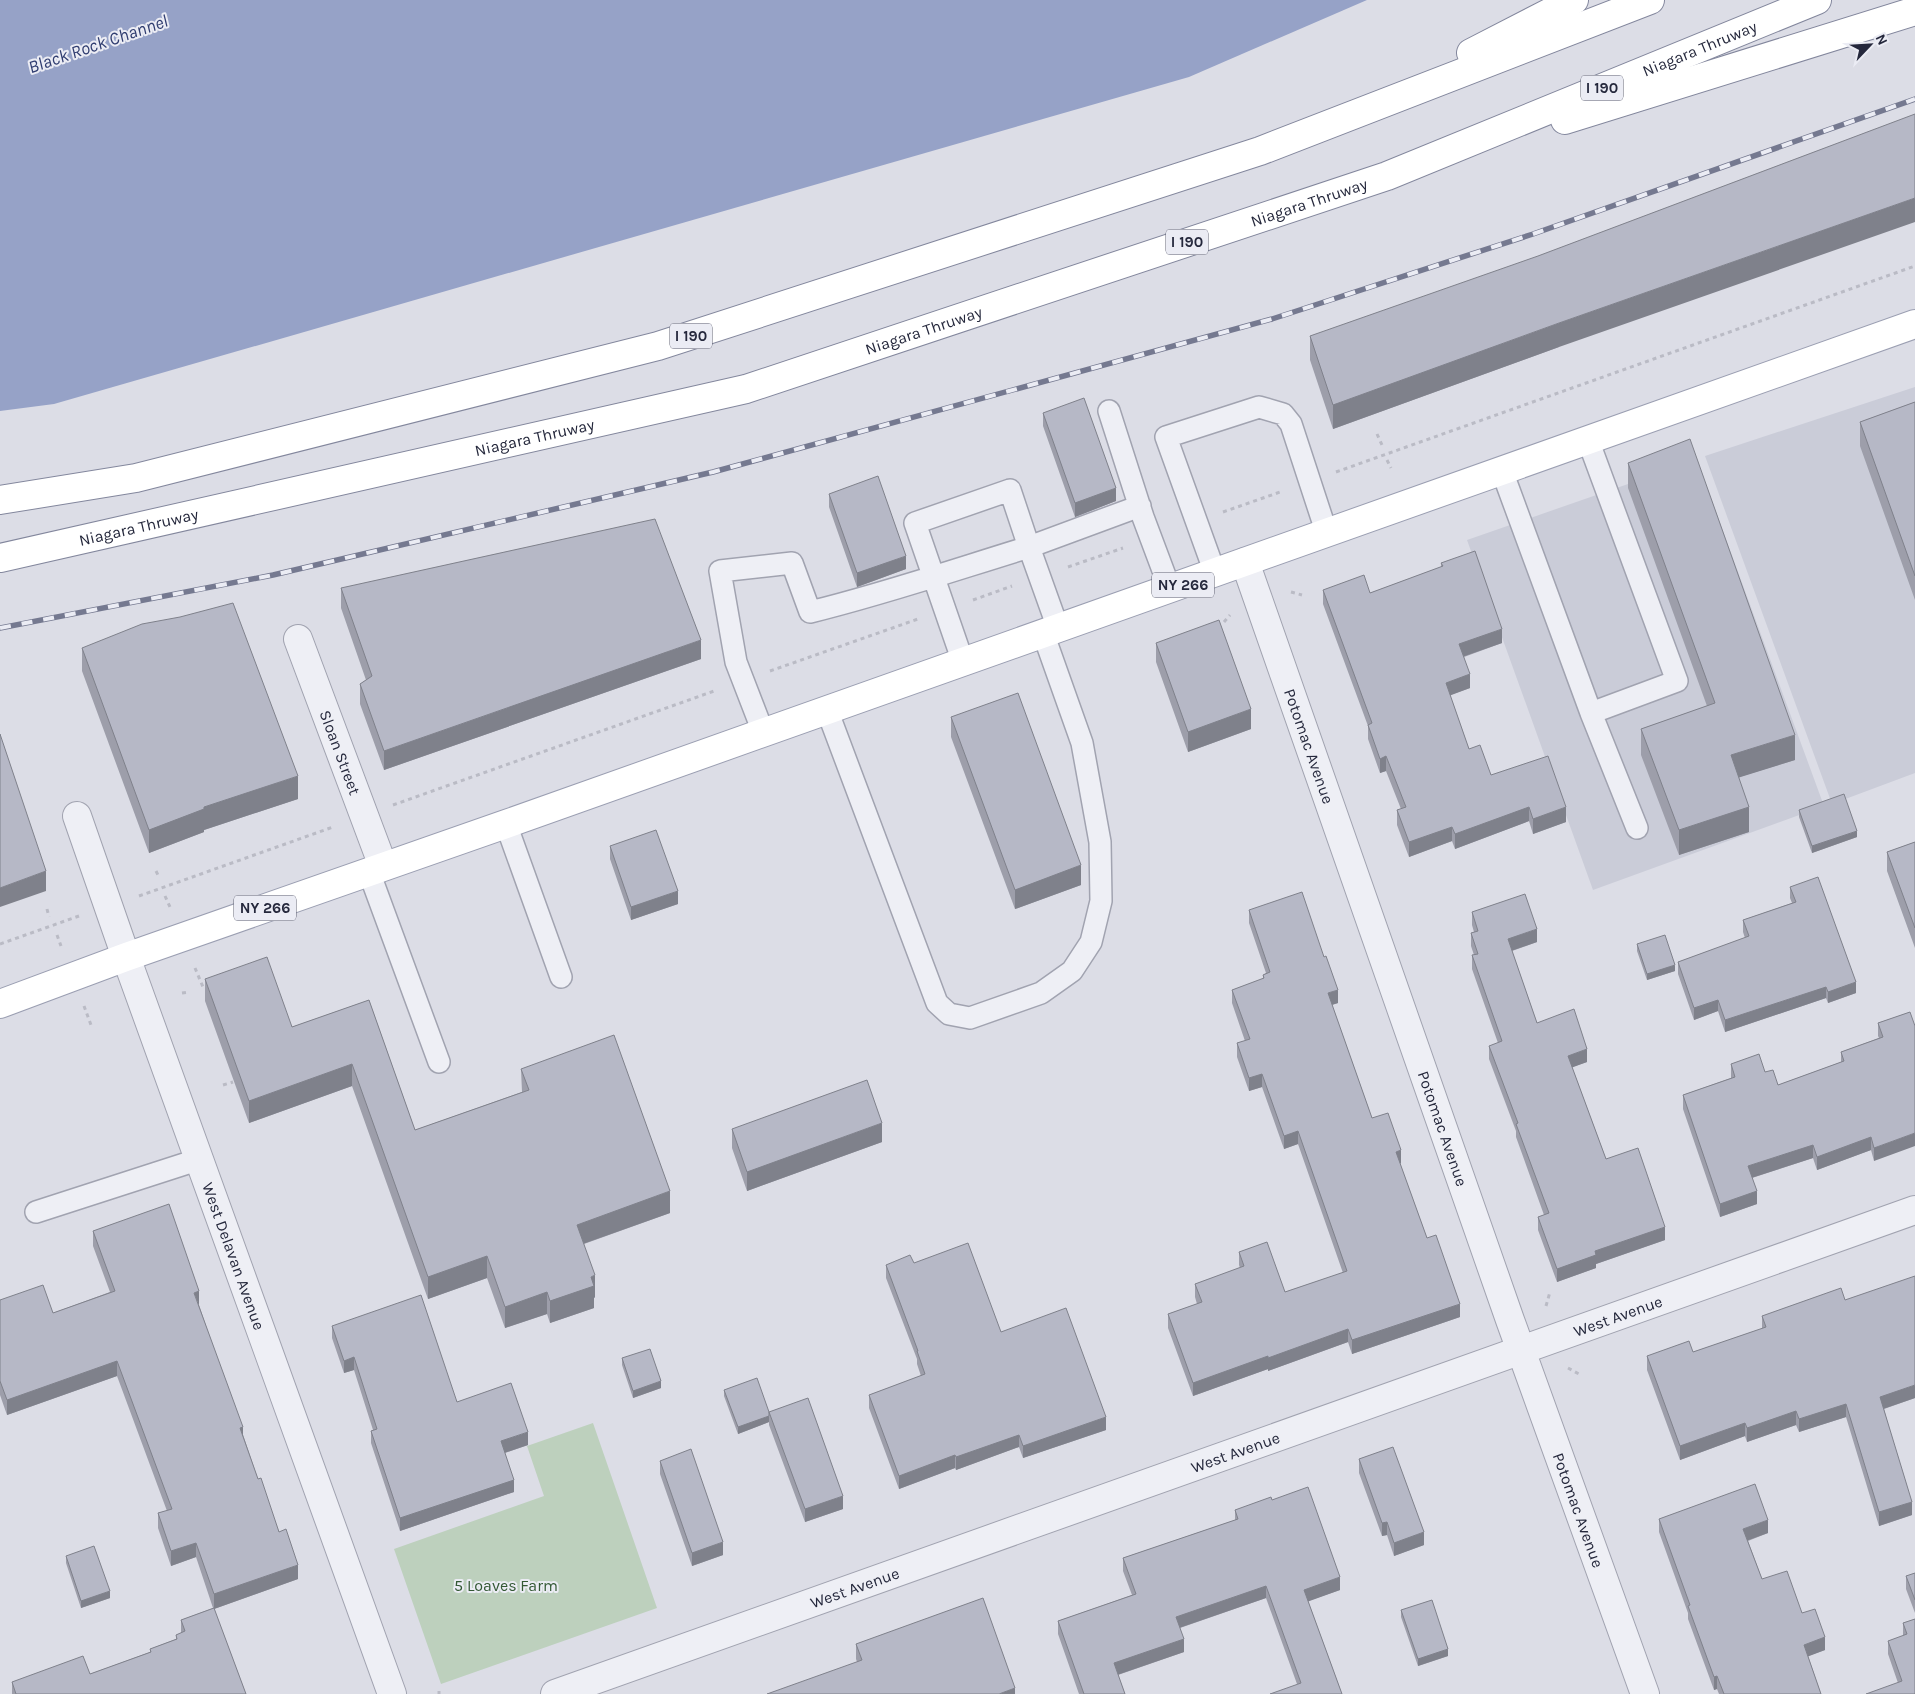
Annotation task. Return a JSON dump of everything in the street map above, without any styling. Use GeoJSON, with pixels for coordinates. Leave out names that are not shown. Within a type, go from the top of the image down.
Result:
{"type":"FeatureCollection","features":[{"type":"Feature","properties":{"kind":"main road"},"geometry":{"type":"LineString","coordinates":[[1365,110],[1574,0]]}},
{"type":"Feature","properties":{"kind":"main road","name":"I 190"},"geometry":{"type":"LineString","coordinates":[[0,500],[136,478],[658,346],[1260,151],[1650,0]]}},
{"type":"Feature","properties":{"kind":"main road","name":"Niagara Thruway"},"geometry":{"type":"LineString","coordinates":[[0,558],[746,389],[1387,176],[1817,0]]}},
{"type":"Feature","properties":{"kind":"main road"},"geometry":{"type":"LineString","coordinates":[[1387,176],[1915,11]]}},
{"type":"Feature","properties":{"kind":"main road","name":"NY 266"},"geometry":{"type":"LineString","coordinates":[[0,1004],[126,957],[1327,534],[1915,324]]}},
{"type":"Feature","properties":{"kind":"street","name":"Potomac Avenue"},"geometry":{"type":"LineString","coordinates":[[1245,562],[1521,1350],[1645,1694]]}},
{"type":"Feature","properties":{"kind":"street","name":"Sloan Street"},"geometry":{"type":"LineString","coordinates":[[298,639],[376,869]]}},
{"type":"Feature","properties":{"kind":"street","name":"West Delavan Avenue"},"geometry":{"type":"LineString","coordinates":[[77,816],[392,1694]]}},
{"type":"Feature","properties":{"kind":"street","name":"West Avenue"},"geometry":{"type":"LineString","coordinates":[[555,1694],[1915,1210]]}},
{"type":"Feature","properties":{"kind":"lane"},"geometry":{"type":"LineString","coordinates":[[1215,573],[1166,437],[1259,407],[1283,414],[1290,424],[1327,534]]}},
{"type":"Feature","properties":{"kind":"lane"},"geometry":{"type":"LineString","coordinates":[[1109,411],[1170,589]]}},
{"type":"Feature","properties":{"kind":"lane"},"geometry":{"type":"LineString","coordinates":[[1588,440],[1677,681],[1591,713]]}},
{"type":"Feature","properties":{"kind":"lane"},"geometry":{"type":"LineString","coordinates":[[1502,471],[1591,713],[1637,828]]}},
{"type":"Feature","properties":{"kind":"lane"},"geometry":{"type":"LineString","coordinates":[[826,710],[937,1003],[949,1014],[970,1018],[1041,993],[1072,971],[1091,942],[1101,901],[1100,842],[1082,743],[1050,631],[1029,546],[1010,490],[915,523],[963,662]]}},
{"type":"Feature","properties":{"kind":"lane"},"geometry":{"type":"LineString","coordinates":[[763,732],[736,662],[720,571],[792,563],[810,612],[1029,546],[1140,506]]}},
{"type":"Feature","properties":{"kind":"lane"},"geometry":{"type":"LineString","coordinates":[[506,824],[561,977]]}},
{"type":"Feature","properties":{"kind":"lane"},"geometry":{"type":"LineString","coordinates":[[376,869],[439,1062]]}},
{"type":"Feature","properties":{"kind":"lane"},"geometry":{"type":"LineString","coordinates":[[36,1212],[200,1159]]}},
{"type":"Feature","properties":{"kind":"path"},"geometry":{"type":"LineString","coordinates":[[1378,434],[1382,445]]}},
{"type":"Feature","properties":{"kind":"path"},"geometry":{"type":"LineString","coordinates":[[1388,460],[1391,468]]}},
{"type":"Feature","properties":{"kind":"path"},"geometry":{"type":"LineString","coordinates":[[1291,592],[1302,595]]}},
{"type":"Feature","properties":{"kind":"path"},"geometry":{"type":"LineString","coordinates":[[156,871],[159,877]]}},
{"type":"Feature","properties":{"kind":"path"},"geometry":{"type":"LineString","coordinates":[[166,896],[170,907]]}},
{"type":"Feature","properties":{"kind":"path"},"geometry":{"type":"LineString","coordinates":[[47,909],[49,917]]}},
{"type":"Feature","properties":{"kind":"path"},"geometry":{"type":"LineString","coordinates":[[0,944],[79,916]]}},
{"type":"Feature","properties":{"kind":"path"},"geometry":{"type":"LineString","coordinates":[[57,935],[62,948]]}},
{"type":"Feature","properties":{"kind":"path"},"geometry":{"type":"LineString","coordinates":[[195,968],[203,987]]}},
{"type":"Feature","properties":{"kind":"path"},"geometry":{"type":"LineString","coordinates":[[182,992],[190,992]]}},
{"type":"Feature","properties":{"kind":"path"},"geometry":{"type":"LineString","coordinates":[[83,1003],[91,1025]]}},
{"type":"Feature","properties":{"kind":"path"},"geometry":{"type":"LineString","coordinates":[[223,1085],[233,1082]]}},
{"type":"Feature","properties":{"kind":"path"},"geometry":{"type":"LineString","coordinates":[[1546,1309],[1550,1292]]}},
{"type":"Feature","properties":{"kind":"path"},"geometry":{"type":"LineString","coordinates":[[1566,1366],[1579,1374]]}},
{"type":"Feature","properties":{"kind":"shaded area"},"geometry":{"type":"Polygon","coordinates":[[[1915,387],[1915,773],[1832,804],[1705,456],[1915,387]]]}},
{"type":"Feature","properties":{"kind":"shaded area"},"geometry":{"type":"Polygon","coordinates":[[[1697,460],[1824,806],[1593,890],[1467,540],[1697,460]]]}},
{"type":"Feature","properties":{"kind":"green space","name":"5 Loaves Farm"},"geometry":{"type":"Polygon","coordinates":[[[593,1423],[657,1608],[441,1684],[394,1549],[544,1496],[527,1446],[593,1423]]]}},
{"type":"Feature","properties":{"kind":"water","name":"Black Rock Channel"},"geometry":{"type":"Polygon","coordinates":[[[0,0],[1367,0],[1189,77],[54,404],[0,411],[0,0]]]}},
{"type":"Feature","properties":{"kind":"building"},"geometry":{"type":"Polygon","coordinates":[[[1915,114],[1915,198],[1559,323],[1333,405],[1310,336],[1538,256],[1915,114]]]}},
{"type":"Feature","properties":{"kind":"building"},"geometry":{"type":"Polygon","coordinates":[[[1084,398],[1116,488],[1075,503],[1043,413],[1084,398]]]}},
{"type":"Feature","properties":{"kind":"building"},"geometry":{"type":"Polygon","coordinates":[[[1915,402],[1915,576],[1860,422],[1915,402]]]}},
{"type":"Feature","properties":{"kind":"building"},"geometry":{"type":"Polygon","coordinates":[[[1690,439],[1795,735],[1731,755],[1749,807],[1679,830],[1641,729],[1715,703],[1628,463],[1690,439]]]}},
{"type":"Feature","properties":{"kind":"building"},"geometry":{"type":"Polygon","coordinates":[[[878,476],[906,556],[857,573],[829,494],[878,476]]]}},
{"type":"Feature","properties":{"kind":"building"},"geometry":{"type":"Polygon","coordinates":[[[655,519],[701,640],[384,751],[360,684],[372,676],[341,588],[655,519]]]}},
{"type":"Feature","properties":{"kind":"building"},"geometry":{"type":"Polygon","coordinates":[[[1475,551],[1502,629],[1459,644],[1470,674],[1446,683],[1469,749],[1480,745],[1491,775],[1548,756],[1566,807],[1533,819],[1529,807],[1455,834],[1452,827],[1409,842],[1397,810],[1406,807],[1386,756],[1380,759],[1368,725],[1372,723],[1323,590],[1364,575],[1370,593],[1443,566],[1441,563],[1475,551]]]}},
{"type":"Feature","properties":{"kind":"building"},"geometry":{"type":"Polygon","coordinates":[[[233,603],[298,776],[204,807],[204,809],[149,830],[82,648],[142,624],[180,617],[233,603]]]}},
{"type":"Feature","properties":{"kind":"building"},"geometry":{"type":"Polygon","coordinates":[[[1219,620],[1251,709],[1188,732],[1156,643],[1219,620]]]}},
{"type":"Feature","properties":{"kind":"building"},"geometry":{"type":"Polygon","coordinates":[[[1018,693],[1081,865],[1015,890],[951,717],[1018,693]]]}},
{"type":"Feature","properties":{"kind":"building"},"geometry":{"type":"Polygon","coordinates":[[[0,734],[46,871],[0,888],[0,734]]]}},
{"type":"Feature","properties":{"kind":"building"},"geometry":{"type":"Polygon","coordinates":[[[1844,794],[1857,831],[1812,846],[1799,810],[1844,794]]]}},
{"type":"Feature","properties":{"kind":"building"},"geometry":{"type":"Polygon","coordinates":[[[656,830],[678,891],[631,907],[610,846],[656,830]]]}},
{"type":"Feature","properties":{"kind":"building"},"geometry":{"type":"Polygon","coordinates":[[[1915,842],[1915,928],[1887,852],[1915,842]]]}},
{"type":"Feature","properties":{"kind":"building"},"geometry":{"type":"Polygon","coordinates":[[[1818,877],[1856,982],[1828,992],[1826,987],[1725,1020],[1718,1000],[1694,1008],[1678,962],[1749,936],[1743,920],[1796,902],[1790,887],[1818,877]]]}},
{"type":"Feature","properties":{"kind":"building"},"geometry":{"type":"Polygon","coordinates":[[[1302,892],[1324,957],[1326,956],[1338,990],[1328,993],[1372,1118],[1388,1113],[1401,1150],[1396,1152],[1427,1238],[1436,1235],[1460,1304],[1352,1340],[1348,1329],[1193,1383],[1168,1314],[1202,1302],[1195,1284],[1244,1266],[1239,1252],[1267,1242],[1285,1292],[1347,1271],[1298,1131],[1284,1136],[1262,1074],[1249,1078],[1237,1043],[1250,1039],[1232,990],[1264,978],[1263,975],[1270,972],[1249,910],[1302,892]]]}},
{"type":"Feature","properties":{"kind":"building"},"geometry":{"type":"Polygon","coordinates":[[[1525,894],[1537,929],[1508,939],[1537,1023],[1574,1009],[1587,1049],[1568,1056],[1606,1159],[1638,1148],[1665,1227],[1595,1251],[1596,1255],[1557,1269],[1538,1217],[1549,1213],[1489,1046],[1502,1041],[1472,955],[1478,954],[1471,933],[1478,931],[1472,912],[1525,894]]]}},
{"type":"Feature","properties":{"kind":"building"},"geometry":{"type":"Polygon","coordinates":[[[1665,935],[1675,965],[1647,974],[1637,944],[1665,935]]]}},
{"type":"Feature","properties":{"kind":"building"},"geometry":{"type":"Polygon","coordinates":[[[267,957],[292,1027],[369,1000],[415,1130],[529,1090],[521,1069],[614,1035],[670,1191],[577,1225],[595,1275],[591,1277],[594,1286],[550,1301],[547,1292],[505,1307],[487,1256],[428,1277],[352,1064],[249,1101],[205,979],[267,957]]]}},
{"type":"Feature","properties":{"kind":"building"},"geometry":{"type":"Polygon","coordinates":[[[1910,1012],[1915,1026],[1915,1133],[1874,1148],[1871,1137],[1817,1157],[1813,1145],[1748,1166],[1757,1191],[1720,1204],[1683,1095],[1735,1077],[1731,1064],[1759,1054],[1765,1072],[1773,1070],[1778,1085],[1844,1061],[1841,1052],[1883,1037],[1878,1023],[1910,1012]]]}},
{"type":"Feature","properties":{"kind":"building"},"geometry":{"type":"Polygon","coordinates":[[[867,1080],[882,1123],[747,1172],[732,1129],[867,1080]]]}},
{"type":"Feature","properties":{"kind":"building"},"geometry":{"type":"Polygon","coordinates":[[[169,1204],[199,1291],[194,1293],[243,1427],[240,1428],[258,1479],[261,1478],[279,1532],[286,1529],[298,1565],[214,1594],[196,1543],[171,1551],[158,1513],[172,1509],[117,1361],[7,1400],[0,1381],[0,1300],[43,1285],[53,1313],[115,1291],[93,1231],[169,1204]]]}},
{"type":"Feature","properties":{"kind":"building"},"geometry":{"type":"Polygon","coordinates":[[[968,1243],[1001,1332],[1066,1308],[1106,1417],[1023,1446],[1019,1435],[956,1457],[955,1455],[899,1476],[869,1395],[925,1374],[886,1265],[910,1255],[914,1263],[968,1243]]]}},
{"type":"Feature","properties":{"kind":"building"},"geometry":{"type":"Polygon","coordinates":[[[1915,1276],[1915,1385],[1880,1397],[1912,1502],[1879,1512],[1846,1404],[1799,1419],[1796,1411],[1747,1428],[1745,1423],[1680,1446],[1647,1356],[1689,1341],[1693,1352],[1766,1327],[1762,1316],[1841,1288],[1845,1300],[1915,1276]]]}},
{"type":"Feature","properties":{"kind":"building"},"geometry":{"type":"Polygon","coordinates":[[[421,1295],[457,1402],[511,1383],[528,1432],[501,1441],[514,1480],[400,1518],[371,1431],[377,1429],[354,1357],[344,1361],[332,1326],[421,1295]]]}},
{"type":"Feature","properties":{"kind":"building"},"geometry":{"type":"Polygon","coordinates":[[[650,1349],[661,1381],[633,1391],[622,1358],[650,1349]]]}},
{"type":"Feature","properties":{"kind":"building"},"geometry":{"type":"Polygon","coordinates":[[[757,1378],[769,1416],[738,1427],[724,1390],[757,1378]]]}},
{"type":"Feature","properties":{"kind":"building"},"geometry":{"type":"Polygon","coordinates":[[[808,1398],[843,1496],[805,1509],[769,1412],[808,1398]]]}},
{"type":"Feature","properties":{"kind":"building"},"geometry":{"type":"Polygon","coordinates":[[[1393,1447],[1424,1532],[1394,1543],[1387,1522],[1382,1523],[1359,1459],[1393,1447]]]}},
{"type":"Feature","properties":{"kind":"building"},"geometry":{"type":"Polygon","coordinates":[[[691,1449],[723,1542],[692,1553],[660,1461],[691,1449]]]}},
{"type":"Feature","properties":{"kind":"building"},"geometry":{"type":"Polygon","coordinates":[[[1755,1484],[1768,1520],[1743,1529],[1762,1579],[1787,1571],[1802,1613],[1815,1609],[1825,1637],[1804,1645],[1821,1694],[1724,1694],[1717,1676],[1714,1677],[1659,1519],[1755,1484]]]}},
{"type":"Feature","properties":{"kind":"building"},"geometry":{"type":"Polygon","coordinates":[[[1308,1487],[1340,1577],[1304,1590],[1342,1694],[1270,1694],[1301,1683],[1266,1586],[1176,1617],[1184,1639],[1114,1663],[1125,1694],[1084,1694],[1058,1621],[1136,1594],[1123,1558],[1238,1519],[1235,1510],[1271,1497],[1272,1500],[1308,1487]]]}},
{"type":"Feature","properties":{"kind":"building"},"geometry":{"type":"Polygon","coordinates":[[[94,1546],[110,1591],[81,1601],[66,1556],[94,1546]]]}},
{"type":"Feature","properties":{"kind":"building"},"geometry":{"type":"Polygon","coordinates":[[[1915,1573],[1915,1600],[1906,1576],[1915,1573]]]}},
{"type":"Feature","properties":{"kind":"building"},"geometry":{"type":"Polygon","coordinates":[[[983,1598],[1015,1688],[999,1694],[767,1694],[862,1660],[856,1644],[983,1598]]]}},
{"type":"Feature","properties":{"kind":"building"},"geometry":{"type":"Polygon","coordinates":[[[1432,1600],[1448,1649],[1418,1659],[1401,1610],[1432,1600]]]}},
{"type":"Feature","properties":{"kind":"building"},"geometry":{"type":"Polygon","coordinates":[[[214,1608],[246,1694],[16,1694],[12,1682],[83,1656],[90,1674],[151,1652],[150,1649],[177,1639],[176,1635],[185,1631],[181,1620],[214,1608]]]}},
{"type":"Feature","properties":{"kind":"building"},"geometry":{"type":"Polygon","coordinates":[[[1915,1619],[1915,1694],[1866,1694],[1902,1681],[1888,1641],[1907,1634],[1903,1623],[1915,1619]]]}},
{"type":"Feature","properties":{"kind":"railway"},"geometry":{"type":"LineString","coordinates":[[0,628],[273,575],[713,472],[1272,319],[1533,234],[1915,99]]}}]}
